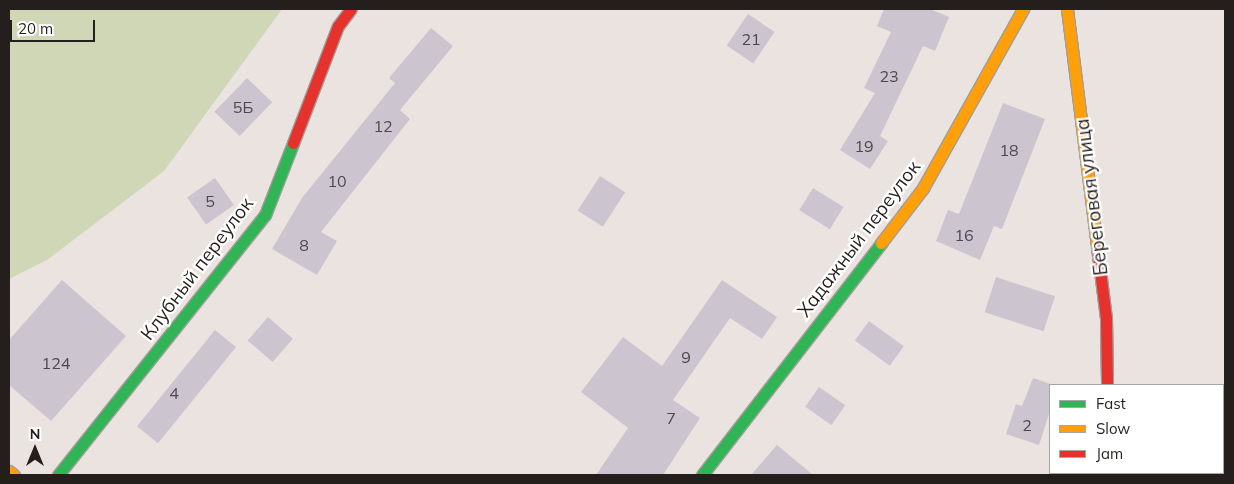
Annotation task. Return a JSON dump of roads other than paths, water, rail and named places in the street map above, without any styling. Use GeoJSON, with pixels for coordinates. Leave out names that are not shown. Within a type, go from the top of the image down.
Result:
{"type":"FeatureCollection","features":[{"type":"Feature","properties":{"kind":"street","name":"Клубный переулок"},"geometry":{"type":"LineString","coordinates":[[58,475],[265,214],[338,26],[351,9]]}},
{"type":"Feature","properties":{"kind":"street","name":"Хадажный переулок"},"geometry":{"type":"LineString","coordinates":[[702,475],[923,188],[1023,9]]}},
{"type":"Feature","properties":{"kind":"street","name":"Береговая улица"},"geometry":{"type":"LineString","coordinates":[[1067,9],[1106,318],[1106,384]]}},
{"type":"Feature","properties":{"kind":"street"},"geometry":{"type":"LineString","coordinates":[[9,471],[14,475]]}}]}
